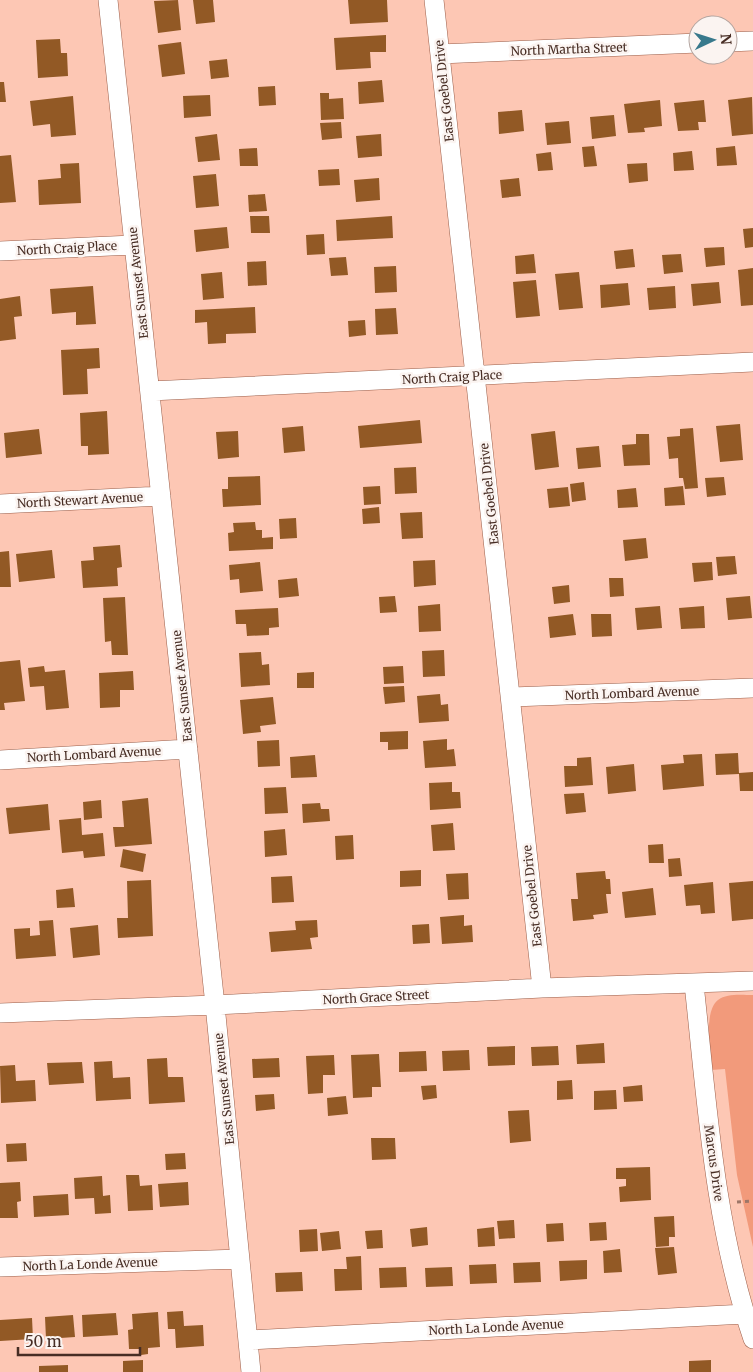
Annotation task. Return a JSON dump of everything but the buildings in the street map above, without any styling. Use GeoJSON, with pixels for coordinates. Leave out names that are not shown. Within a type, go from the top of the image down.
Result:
{"type":"FeatureCollection","features":[{"type":"Feature","properties":{"kind":"street","name":"East Sunset Avenue"},"geometry":{"type":"LineString","coordinates":[[108,0],[215,1005],[251,1372]]}},
{"type":"Feature","properties":{"kind":"street","name":"East Goebel Drive"},"geometry":{"type":"LineString","coordinates":[[434,0],[512,697],[542,988]]}},
{"type":"Feature","properties":{"kind":"street"},"geometry":{"type":"LineString","coordinates":[[738,42],[753,41]]}},
{"type":"Feature","properties":{"kind":"street","name":"North Martha Street"},"geometry":{"type":"LineString","coordinates":[[440,54],[688,43]]}},
{"type":"Feature","properties":{"kind":"street","name":"North Craig Place"},"geometry":{"type":"LineString","coordinates":[[0,251],[134,244]]}},
{"type":"Feature","properties":{"kind":"street","name":"North Craig Place"},"geometry":{"type":"LineString","coordinates":[[150,391],[753,362]]}},
{"type":"Feature","properties":{"kind":"street","name":"North Stewart Avenue"},"geometry":{"type":"LineString","coordinates":[[0,504],[161,496]]}},
{"type":"Feature","properties":{"kind":"street","name":"North Lombard Avenue"},"geometry":{"type":"LineString","coordinates":[[512,697],[753,688]]}},
{"type":"Feature","properties":{"kind":"street","name":"North Lombard Avenue"},"geometry":{"type":"LineString","coordinates":[[0,760],[188,749]]}},
{"type":"Feature","properties":{"kind":"street","name":"North Grace Street"},"geometry":{"type":"LineString","coordinates":[[0,1013],[215,1005],[542,988],[753,981]]}},
{"type":"Feature","properties":{"kind":"street","name":"Marcus Drive"},"geometry":{"type":"LineString","coordinates":[[694,984],[717,1196],[745,1314],[753,1339]]}},
{"type":"Feature","properties":{"kind":"street","name":"North La Londe Avenue"},"geometry":{"type":"LineString","coordinates":[[0,1267],[240,1259]]}},
{"type":"Feature","properties":{"kind":"street","name":"North La Londe Avenue"},"geometry":{"type":"LineString","coordinates":[[248,1340],[745,1314]]}},
{"type":"Feature","properties":{"kind":"shaded area"},"geometry":{"type":"Polygon","coordinates":[[[730,995],[753,995],[753,1247],[737,1175],[725,1069],[711,1070],[709,1023],[713,1006],[718,1000],[730,995]]]}}]}
